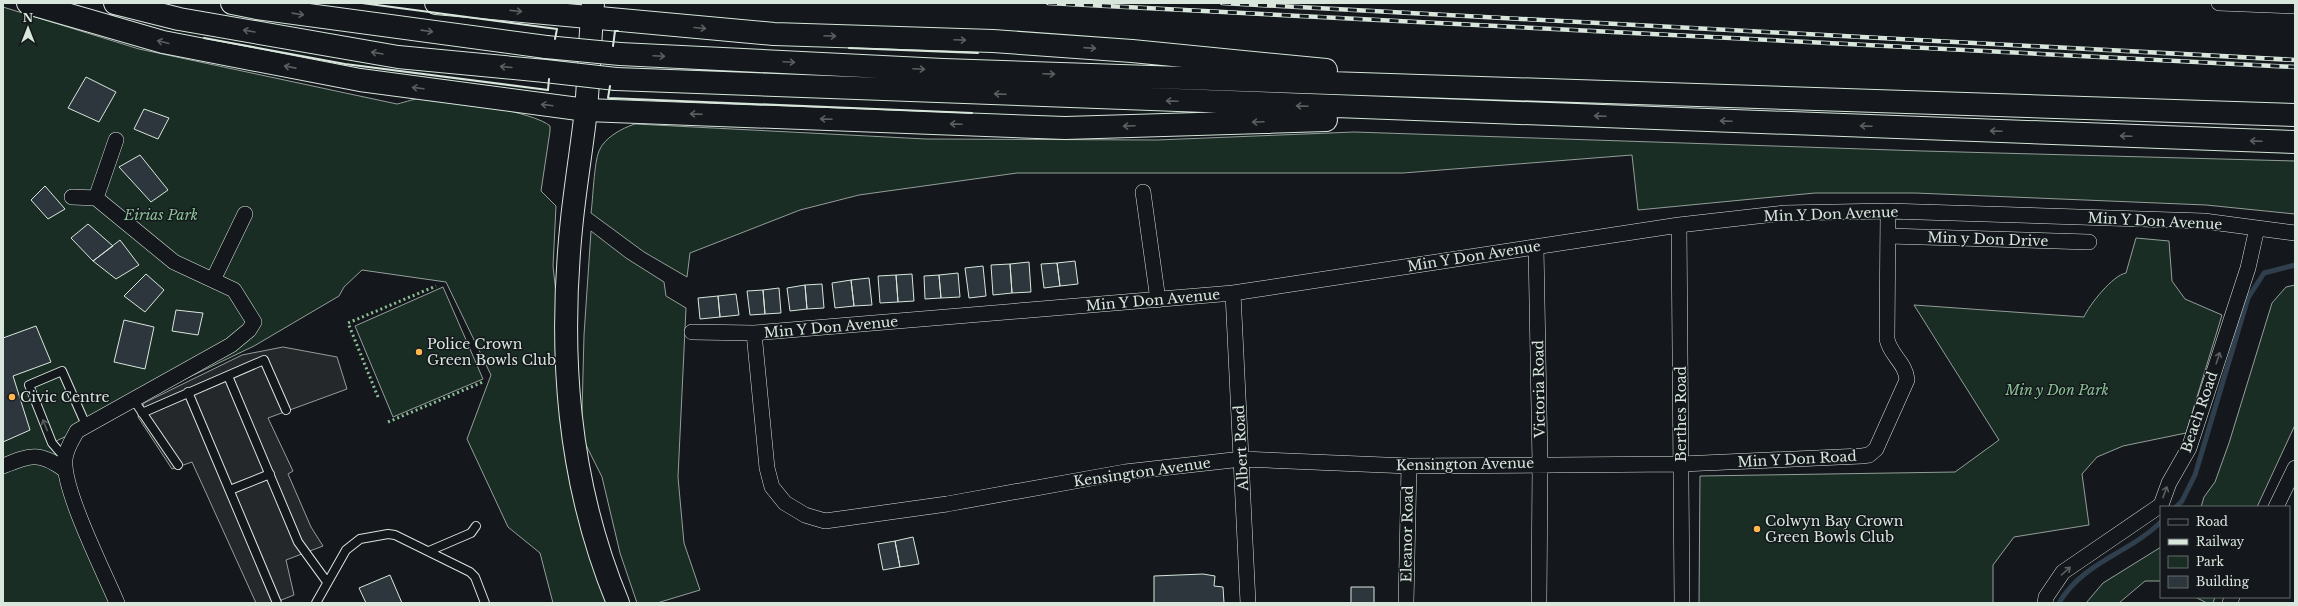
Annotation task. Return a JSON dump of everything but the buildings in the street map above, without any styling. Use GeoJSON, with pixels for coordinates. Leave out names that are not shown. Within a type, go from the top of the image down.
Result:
{"type":"FeatureCollection","features":[{"type":"Feature","properties":{"kind":"main road"},"geometry":{"type":"LineString","coordinates":[[28,3],[163,42],[352,79],[586,110],[1065,128],[1521,114]]}},
{"type":"Feature","properties":{"kind":"main road"},"geometry":{"type":"LineString","coordinates":[[115,3],[179,19],[398,57],[616,79],[2295,142]]}},
{"type":"Feature","properties":{"kind":"main road"},"geometry":{"type":"LineString","coordinates":[[232,3],[257,8],[546,47],[620,54],[942,70],[2295,116]]}},
{"type":"Feature","properties":{"kind":"main road"},"geometry":{"type":"LineString","coordinates":[[436,3],[592,11],[774,34],[993,41],[1124,50],[1515,90]]}},
{"type":"Feature","properties":{"kind":"main road"},"geometry":{"type":"LineString","coordinates":[[592,11],[586,110],[572,220],[566,330],[567,380],[570,420],[577,464],[590,525],[618,603]]}},
{"type":"Feature","properties":{"kind":"street"},"geometry":{"type":"LineString","coordinates":[[2219,3],[2295,6]]}},
{"type":"Feature","properties":{"kind":"street"},"geometry":{"type":"LineString","coordinates":[[96,198],[116,140]]}},
{"type":"Feature","properties":{"kind":"street"},"geometry":{"type":"LineString","coordinates":[[1143,192],[1158,300]]}},
{"type":"Feature","properties":{"kind":"street"},"geometry":{"type":"LineString","coordinates":[[72,197],[96,198],[174,262],[234,290],[254,322],[249,330],[231,345],[77,431],[65,464],[66,483],[117,603]]}},
{"type":"Feature","properties":{"kind":"street","name":"Min Y Don Avenue"},"geometry":{"type":"LineString","coordinates":[[692,332],[754,333],[1233,293],[1536,247],[1784,212],[1888,211],[2204,221],[2257,228]]}},
{"type":"Feature","properties":{"kind":"street","name":"Min Y Don Road"},"geometry":{"type":"LineString","coordinates":[[1681,464],[1862,456],[1869,455],[1876,449],[1907,380],[1906,372],[1891,352],[1887,339],[1888,211]]}},
{"type":"Feature","properties":{"kind":"street"},"geometry":{"type":"LineString","coordinates":[[213,280],[245,214]]}},
{"type":"Feature","properties":{"kind":"street","name":"Berthes Road"},"geometry":{"type":"LineString","coordinates":[[1679,226],[1682,603]]}},
{"type":"Feature","properties":{"kind":"street"},"geometry":{"type":"LineString","coordinates":[[2257,228],[2295,233]]}},
{"type":"Feature","properties":{"kind":"street","name":"Beach Road"},"geometry":{"type":"LineString","coordinates":[[2045,603],[2046,597],[2063,572],[2161,505],[2169,483],[2189,448],[2248,268],[2257,228]]}},
{"type":"Feature","properties":{"kind":"street","name":"Min y Don Drive"},"geometry":{"type":"LineString","coordinates":[[1888,236],[2089,242]]}},
{"type":"Feature","properties":{"kind":"street","name":"Victoria Road"},"geometry":{"type":"LineString","coordinates":[[1536,247],[1540,464],[1539,603]]}},
{"type":"Feature","properties":{"kind":"street","name":"Albert Road"},"geometry":{"type":"LineString","coordinates":[[1233,293],[1248,603]]}},
{"type":"Feature","properties":{"kind":"street","name":"Kensington Avenue"},"geometry":{"type":"LineString","coordinates":[[754,333],[767,468],[772,487],[785,503],[805,515],[824,521],[947,504],[1125,472],[1242,459],[1409,466],[1681,464]]}},
{"type":"Feature","properties":{"kind":"street"},"geometry":{"type":"LineString","coordinates":[[3,466],[27,456],[40,457],[65,464]]}},
{"type":"Feature","properties":{"kind":"street","name":"Eleanor Road"},"geometry":{"type":"LineString","coordinates":[[1406,603],[1409,466]]}},
{"type":"Feature","properties":{"kind":"street"},"geometry":{"type":"LineString","coordinates":[[2276,506],[2295,468]]}},
{"type":"Feature","properties":{"kind":"lane"},"geometry":{"type":"LineString","coordinates":[[142,413],[264,360],[286,410]]}},
{"type":"Feature","properties":{"kind":"lane"},"geometry":{"type":"LineString","coordinates":[[65,464],[52,443],[29,385],[62,371],[86,425]]}},
{"type":"Feature","properties":{"kind":"lane"},"geometry":{"type":"LineString","coordinates":[[228,376],[298,542],[327,582]]}},
{"type":"Feature","properties":{"kind":"lane"},"geometry":{"type":"LineString","coordinates":[[188,392],[277,603]]}},
{"type":"Feature","properties":{"kind":"lane"},"geometry":{"type":"LineString","coordinates":[[133,399],[178,465]]}},
{"type":"Feature","properties":{"kind":"lane"},"geometry":{"type":"LineString","coordinates":[[230,490],[270,474]]}},
{"type":"Feature","properties":{"kind":"lane"},"geometry":{"type":"LineString","coordinates":[[429,551],[472,533],[476,526]]}},
{"type":"Feature","properties":{"kind":"lane"},"geometry":{"type":"LineString","coordinates":[[316,603],[346,550],[360,539],[388,534],[395,535],[470,572],[475,576],[485,603]]}},
{"type":"Feature","properties":{"kind":"green space","name":"Eirias Park"},"geometry":{"type":"Polygon","coordinates":[[[3,7],[139,49],[397,104],[424,98],[470,103],[510,111],[541,121],[550,126],[541,191],[556,206],[553,266],[564,367],[610,603],[553,603],[540,553],[508,527],[467,439],[491,375],[446,282],[362,270],[344,287],[339,296],[254,346],[52,443],[66,483],[117,603],[3,603],[3,7]]]}},
{"type":"Feature","properties":{"kind":"green space"},"geometry":{"type":"Polygon","coordinates":[[[635,124],[926,139],[1157,140],[1354,132],[1923,151],[2295,161],[2295,214],[2206,205],[1915,193],[1815,193],[1638,210],[1632,155],[1403,173],[1017,173],[859,195],[800,210],[690,253],[687,277],[644,252],[591,213],[597,157],[601,146],[614,134],[635,124]]]}},
{"type":"Feature","properties":{"kind":"green space"},"geometry":{"type":"Polygon","coordinates":[[[591,231],[626,258],[664,282],[666,296],[686,308],[678,477],[684,543],[700,590],[657,603],[637,603],[620,553],[602,477],[584,441],[582,413],[584,335],[591,231]]]}},
{"type":"Feature","properties":{"kind":"green space","name":"Min y Don Park"},"geometry":{"type":"Polygon","coordinates":[[[2136,238],[2169,241],[2172,281],[2185,299],[2222,315],[2186,433],[2123,446],[2097,457],[2082,474],[2089,525],[2014,537],[1993,565],[1993,603],[1699,603],[1700,476],[1955,472],[1999,440],[1914,305],[2084,317],[2102,291],[2115,279],[2126,273],[2136,238]]]}},
{"type":"Feature","properties":{"kind":"green space"},"geometry":{"type":"Polygon","coordinates":[[[2295,285],[2295,425],[2257,506],[2201,506],[2204,497],[2215,482],[2229,443],[2272,303],[2286,287],[2295,285]]]}},
{"type":"Feature","properties":{"kind":"green space","name":"Police Crown Green Bowls Club"},"geometry":{"type":"Polygon","coordinates":[[[443,287],[483,379],[393,417],[355,326],[443,287]]]}},
{"type":"Feature","properties":{"kind":"green space"},"geometry":{"type":"Polygon","coordinates":[[[2160,548],[2160,581],[2145,581],[2119,603],[2086,603],[2103,583],[2160,548]]]}},
{"type":"Feature","properties":{"kind":"green space"},"geometry":{"type":"Polygon","coordinates":[[[2197,598],[2215,598],[2213,603],[2207,603],[2197,598]]]}},
{"type":"Feature","properties":{"kind":"shaded area"},"geometry":{"type":"Polygon","coordinates":[[[283,347],[337,357],[347,389],[268,418],[293,471],[288,474],[311,527],[323,546],[286,560],[294,595],[274,603],[256,603],[192,462],[172,469],[138,417],[144,403],[242,355],[283,347]]]}},
{"type":"Feature","properties":{"kind":"waterway"},"geometry":{"type":"LineString","coordinates":[[2177,506],[2182,501],[2195,475],[2248,298],[2264,273],[2295,265]]}},
{"type":"Feature","properties":{"kind":"waterway"},"geometry":{"type":"LineString","coordinates":[[2059,603],[2069,589],[2080,578],[2093,568],[2135,542],[2160,523]]}},
{"type":"Feature","properties":{"kind":"railway"},"geometry":{"type":"LineString","coordinates":[[1048,3],[2295,67]]}},
{"type":"Feature","properties":{"kind":"railway"},"geometry":{"type":"LineString","coordinates":[[1222,3],[2295,60]]}},
{"type":"Feature","properties":{"kind":"hedge"},"geometry":{"type":"LineString","coordinates":[[378,397],[348,323],[436,286]]}},
{"type":"Feature","properties":{"kind":"hedge"},"geometry":{"type":"LineString","coordinates":[[388,422],[483,382]]}},
{"type":"Feature","properties":{"kind":"wall"},"geometry":{"type":"LineString","coordinates":[[362,3],[557,29],[555,39]]}},
{"type":"Feature","properties":{"kind":"wall"},"geometry":{"type":"LineString","coordinates":[[613,46],[615,31],[618,31]]}},
{"type":"Feature","properties":{"kind":"wall"},"geometry":{"type":"LineString","coordinates":[[204,38],[345,64],[548,90],[549,79]]}},
{"type":"Feature","properties":{"kind":"wall"},"geometry":{"type":"LineString","coordinates":[[849,48],[978,53]]}},
{"type":"Feature","properties":{"kind":"wall"},"geometry":{"type":"LineString","coordinates":[[610,86],[608,98],[972,113]]}},
{"type":"Feature","properties":{"kind":"place","name":"Police Crown Green Bowls Club"},"geometry":{"type":"Point","coordinates":[419,352]}},
{"type":"Feature","properties":{"kind":"place","name":"Civic Centre"},"geometry":{"type":"Point","coordinates":[12,397]}},
{"type":"Feature","properties":{"kind":"place","name":"Colwyn Bay Crown Green Bowls Club"},"geometry":{"type":"Point","coordinates":[1757,529]}}]}
